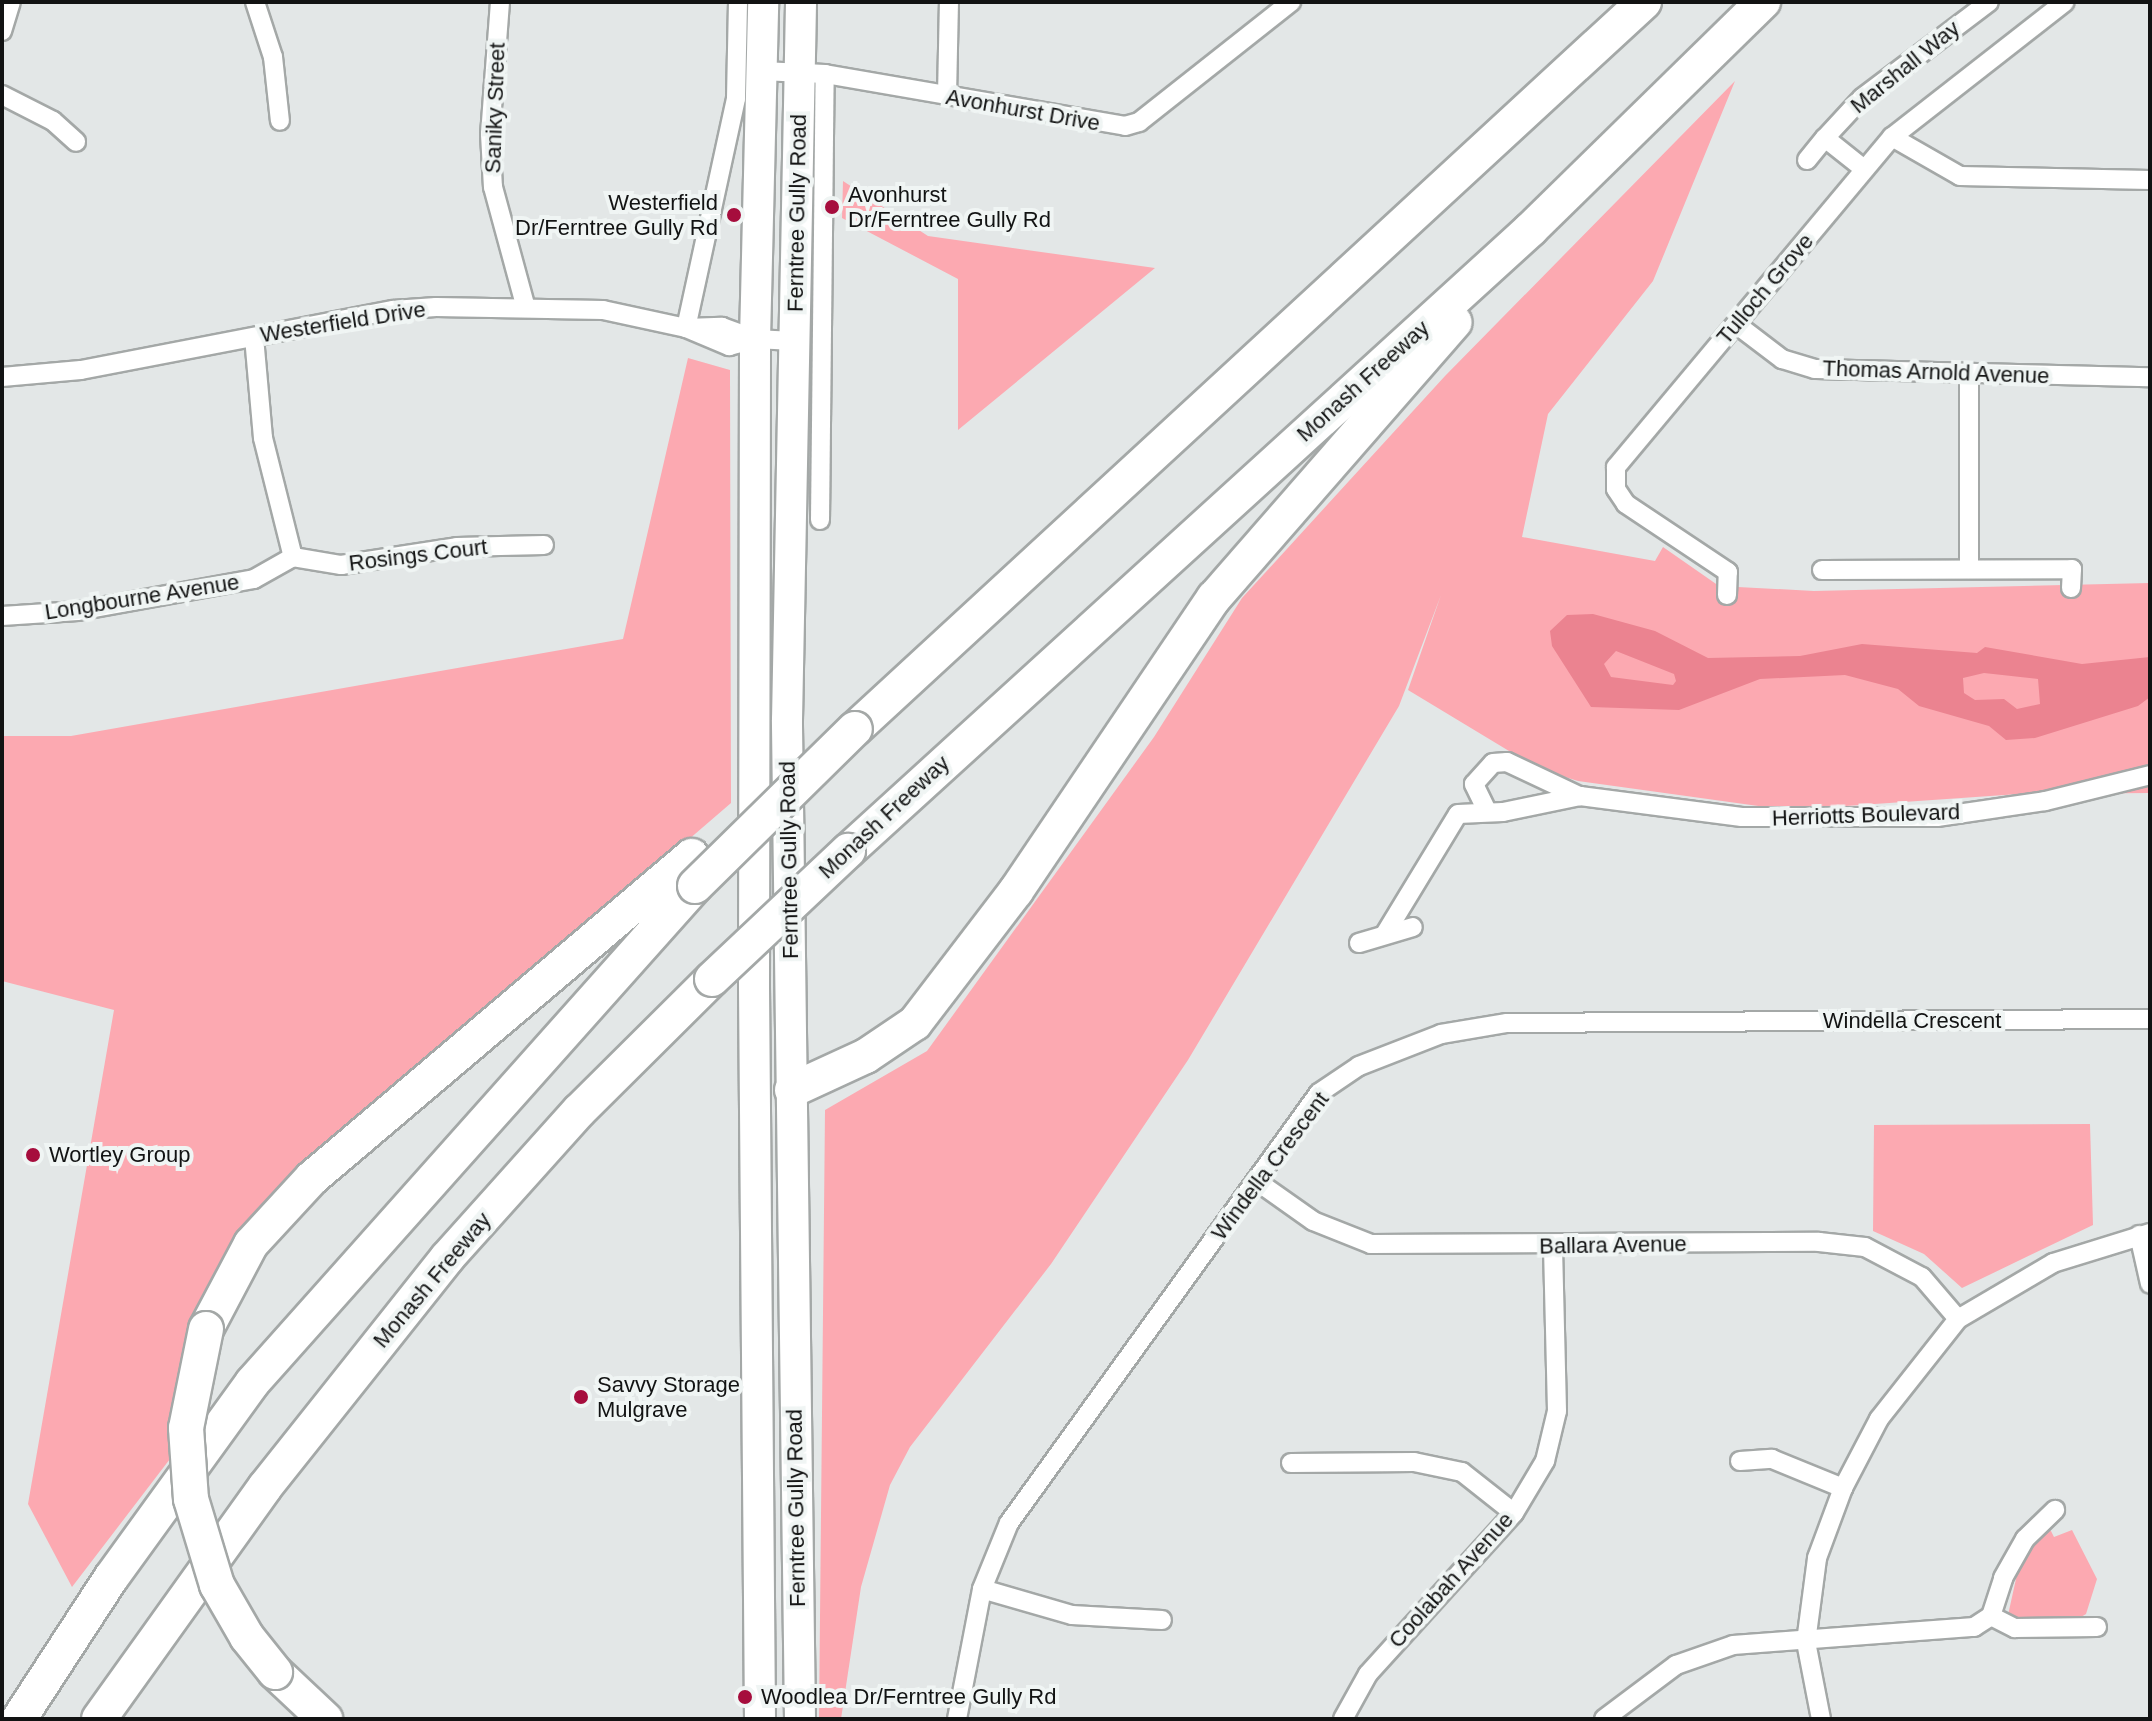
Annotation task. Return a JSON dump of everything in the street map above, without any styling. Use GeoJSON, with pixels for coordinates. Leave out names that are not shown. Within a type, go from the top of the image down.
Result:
{"type":"FeatureCollection","features":[{"type":"Feature","properties":{"kind":"highway"},"geometry":{"type":"LineString","coordinates":[[325,1719],[275,1672],[247,1637],[217,1585],[191,1499],[186,1428],[206,1329],[251,1244],[301,1188],[694,871],[855,729],[1644,2]]}},
{"type":"Feature","properties":{"kind":"highway","name":"Monash Freeway"},"geometry":{"type":"LineString","coordinates":[[99,1719],[265,1487],[447,1258],[579,1111],[712,979],[848,851],[1531,229],[1763,2]]}},
{"type":"Feature","properties":{"kind":"highway"},"geometry":{"type":"LineString","coordinates":[[792,1090],[866,1056],[915,1023],[1016,891],[1214,598],[1380,412],[1531,229]]}},
{"type":"Feature","properties":{"kind":"highway"},"geometry":{"type":"LineString","coordinates":[[19,1719],[111,1578],[252,1383],[694,871]]}},
{"type":"Feature","properties":{"kind":"main road","name":"Ferntree Gully Road"},"geometry":{"type":"LineString","coordinates":[[760,1719],[755,339],[763,2]]}},
{"type":"Feature","properties":{"kind":"main road","name":"Ferntree Gully Road"},"geometry":{"type":"LineString","coordinates":[[800,1719],[787,720],[795,272],[813,73],[801,2]]}},
{"type":"Feature","properties":{"kind":"street"},"geometry":{"type":"LineString","coordinates":[[2,31],[11,2]]}},
{"type":"Feature","properties":{"kind":"street"},"geometry":{"type":"LineString","coordinates":[[255,2],[273,57],[280,121]]}},
{"type":"Feature","properties":{"kind":"street","name":"Saniky Street"},"geometry":{"type":"LineString","coordinates":[[500,2],[490,134],[493,187],[525,305]]}},
{"type":"Feature","properties":{"kind":"street"},"geometry":{"type":"LineString","coordinates":[[686,328],[736,98],[738,2]]}},
{"type":"Feature","properties":{"kind":"street"},"geometry":{"type":"LineString","coordinates":[[947,96],[949,2]]}},
{"type":"Feature","properties":{"kind":"street","name":"Avonhurst Drive"},"geometry":{"type":"LineString","coordinates":[[762,71],[813,73],[1106,125],[1139,122],[1291,2]]}},
{"type":"Feature","properties":{"kind":"street","name":"Marshall Way"},"geometry":{"type":"LineString","coordinates":[[1807,160],[1862,98],[1989,2]]}},
{"type":"Feature","properties":{"kind":"street","name":"Tulloch Grove"},"geometry":{"type":"LineString","coordinates":[[1727,595],[1728,572],[1626,504],[1616,489],[1616,467],[1892,137],[2065,2]]}},
{"type":"Feature","properties":{"kind":"street"},"geometry":{"type":"LineString","coordinates":[[813,73],[823,242],[820,520]]}},
{"type":"Feature","properties":{"kind":"street"},"geometry":{"type":"LineString","coordinates":[[2,95],[53,121],[76,142]]}},
{"type":"Feature","properties":{"kind":"street"},"geometry":{"type":"LineString","coordinates":[[1892,137],[1960,176],[2150,180]]}},
{"type":"Feature","properties":{"kind":"street"},"geometry":{"type":"LineString","coordinates":[[1825,138],[1864,169]]}},
{"type":"Feature","properties":{"kind":"street"},"geometry":{"type":"LineString","coordinates":[[795,272],[823,242]]}},
{"type":"Feature","properties":{"kind":"street","name":"Westerfield Drive"},"geometry":{"type":"LineString","coordinates":[[2,377],[81,370],[393,310],[525,305],[603,310],[686,328],[729,346],[755,339],[794,341]]}},
{"type":"Feature","properties":{"kind":"street","name":"Thomas Arnold Avenue"},"geometry":{"type":"LineString","coordinates":[[1736,324],[1782,359],[1815,369],[2150,377]]}},
{"type":"Feature","properties":{"kind":"street"},"geometry":{"type":"LineString","coordinates":[[254,337],[263,438],[293,557]]}},
{"type":"Feature","properties":{"kind":"street"},"geometry":{"type":"LineString","coordinates":[[1969,375],[1969,569]]}},
{"type":"Feature","properties":{"kind":"street","name":"Rosings Court"},"geometry":{"type":"LineString","coordinates":[[293,557],[341,565],[457,547],[544,545]]}},
{"type":"Feature","properties":{"kind":"street","name":"Longbourne Avenue"},"geometry":{"type":"LineString","coordinates":[[2,616],[78,611],[254,579],[293,557]]}},
{"type":"Feature","properties":{"kind":"street"},"geometry":{"type":"LineString","coordinates":[[1822,570],[2072,569],[2071,588]]}},
{"type":"Feature","properties":{"kind":"street","name":"Herriotts Boulevard"},"geometry":{"type":"LineString","coordinates":[[1385,934],[1474,784],[1493,763],[1507,762],[1580,796]]}},
{"type":"Feature","properties":{"kind":"street","name":"Herriotts Boulevard"},"geometry":{"type":"LineString","coordinates":[[1458,814],[1580,796],[1742,817],[1937,817],[2045,801],[2150,775]]}},
{"type":"Feature","properties":{"kind":"street"},"geometry":{"type":"LineString","coordinates":[[1474,784],[1487,811]]}},
{"type":"Feature","properties":{"kind":"street"},"geometry":{"type":"LineString","coordinates":[[1359,943],[1413,927]]}},
{"type":"Feature","properties":{"kind":"street","name":"Windella Crescent"},"geometry":{"type":"LineString","coordinates":[[957,1719],[982,1589],[1020,1505],[1258,1182],[1319,1093],[1359,1066],[1441,1034],[1507,1023],[2150,1019]]}},
{"type":"Feature","properties":{"kind":"street","name":"Ballara Avenue"},"geometry":{"type":"LineString","coordinates":[[1258,1182],[1313,1221],[1371,1244],[1553,1246],[1819,1242],[1865,1247],[1922,1277],[1958,1319]]}},
{"type":"Feature","properties":{"kind":"street"},"geometry":{"type":"LineString","coordinates":[[1821,1719],[1806,1642],[1817,1558],[1843,1488],[1879,1419],[1958,1319],[2053,1263],[2145,1234],[2150,1284]]}},
{"type":"Feature","properties":{"kind":"street","name":"Coolabah Avenue"},"geometry":{"type":"LineString","coordinates":[[1343,1719],[1368,1674],[1398,1636],[1514,1513],[1545,1461],[1557,1411],[1553,1246]]}},
{"type":"Feature","properties":{"kind":"street"},"geometry":{"type":"LineString","coordinates":[[1740,1461],[1772,1459],[1843,1488]]}},
{"type":"Feature","properties":{"kind":"street"},"geometry":{"type":"LineString","coordinates":[[1291,1463],[1414,1462],[1462,1472],[1514,1513]]}},
{"type":"Feature","properties":{"kind":"street"},"geometry":{"type":"LineString","coordinates":[[1604,1719],[1676,1665],[1733,1645],[1806,1642],[1974,1627],[1991,1616],[2003,1578],[2025,1539],[2055,1510]]}},
{"type":"Feature","properties":{"kind":"street"},"geometry":{"type":"LineString","coordinates":[[982,1589],[1072,1615],[1162,1620]]}},
{"type":"Feature","properties":{"kind":"street"},"geometry":{"type":"LineString","coordinates":[[1991,1616],[2015,1628],[2097,1627]]}},
{"type":"Feature","properties":{"kind":"shaded area"},"geometry":{"type":"Polygon","coordinates":[[[1735,81],[1653,281],[1548,414],[1522,537],[1655,561],[1663,547],[1719,586],[1814,591],[2150,583],[2150,793],[2019,794],[1788,810],[1578,781],[1539,769],[1408,690],[1441,595],[1399,706],[1188,1060],[1051,1264],[910,1447],[890,1485],[861,1587],[841,1719],[819,1719],[825,1110],[927,1051],[1154,737],[1242,598],[1445,376],[1735,81]]]}},
{"type":"Feature","properties":{"kind":"shaded area"},"geometry":{"type":"Polygon","coordinates":[[[843,181],[928,236],[1155,268],[958,430],[958,279],[842,218],[843,181]]]}},
{"type":"Feature","properties":{"kind":"shaded area"},"geometry":{"type":"Polygon","coordinates":[[[688,358],[730,370],[731,803],[277,1194],[243,1230],[208,1286],[185,1342],[173,1455],[72,1587],[28,1504],[114,1010],[2,981],[2,736],[71,736],[623,639],[688,358]]]}},
{"type":"Feature","properties":{"kind":"shaded area"},"geometry":{"type":"Polygon","coordinates":[[[1593,614],[1655,631],[1708,658],[1800,656],[1862,644],[1977,653],[1985,647],[2082,664],[2150,657],[2150,697],[2138,706],[2035,738],[2006,740],[1989,726],[1919,706],[1898,689],[1845,675],[1760,679],[1679,710],[1591,707],[1552,646],[1550,631],[1567,615],[1593,614]],[[1616,651],[1604,664],[1611,677],[1673,685],[1676,681],[1674,674],[1616,651]],[[1984,673],[1963,678],[1964,693],[1975,700],[2004,699],[2017,709],[2040,704],[2038,679],[1984,673]]]}},
{"type":"Feature","properties":{"kind":"shaded area"},"geometry":{"type":"Polygon","coordinates":[[[2090,1124],[2093,1225],[1962,1288],[1924,1254],[1873,1231],[1874,1125],[2090,1124]]]}},
{"type":"Feature","properties":{"kind":"shaded area"},"geometry":{"type":"Polygon","coordinates":[[[2072,1530],[2097,1579],[2086,1614],[2076,1620],[2017,1621],[2008,1615],[2018,1570],[2043,1532],[2051,1531],[2054,1537],[2072,1530]]]}},
{"type":"Feature","properties":{"kind":"place","name":"Avonhurst Dr/Ferntree Gully Rd"},"geometry":{"type":"Point","coordinates":[832,207]}},
{"type":"Feature","properties":{"kind":"place","name":"Westerfield Dr/Ferntree Gully Rd"},"geometry":{"type":"Point","coordinates":[734,215]}},
{"type":"Feature","properties":{"kind":"place","name":"Wortley Group"},"geometry":{"type":"Point","coordinates":[33,1155]}},
{"type":"Feature","properties":{"kind":"place","name":"Savvy Storage Mulgrave"},"geometry":{"type":"Point","coordinates":[581,1397]}},
{"type":"Feature","properties":{"kind":"place","name":"Woodlea Dr/Ferntree Gully Rd"},"geometry":{"type":"Point","coordinates":[745,1697]}}]}
